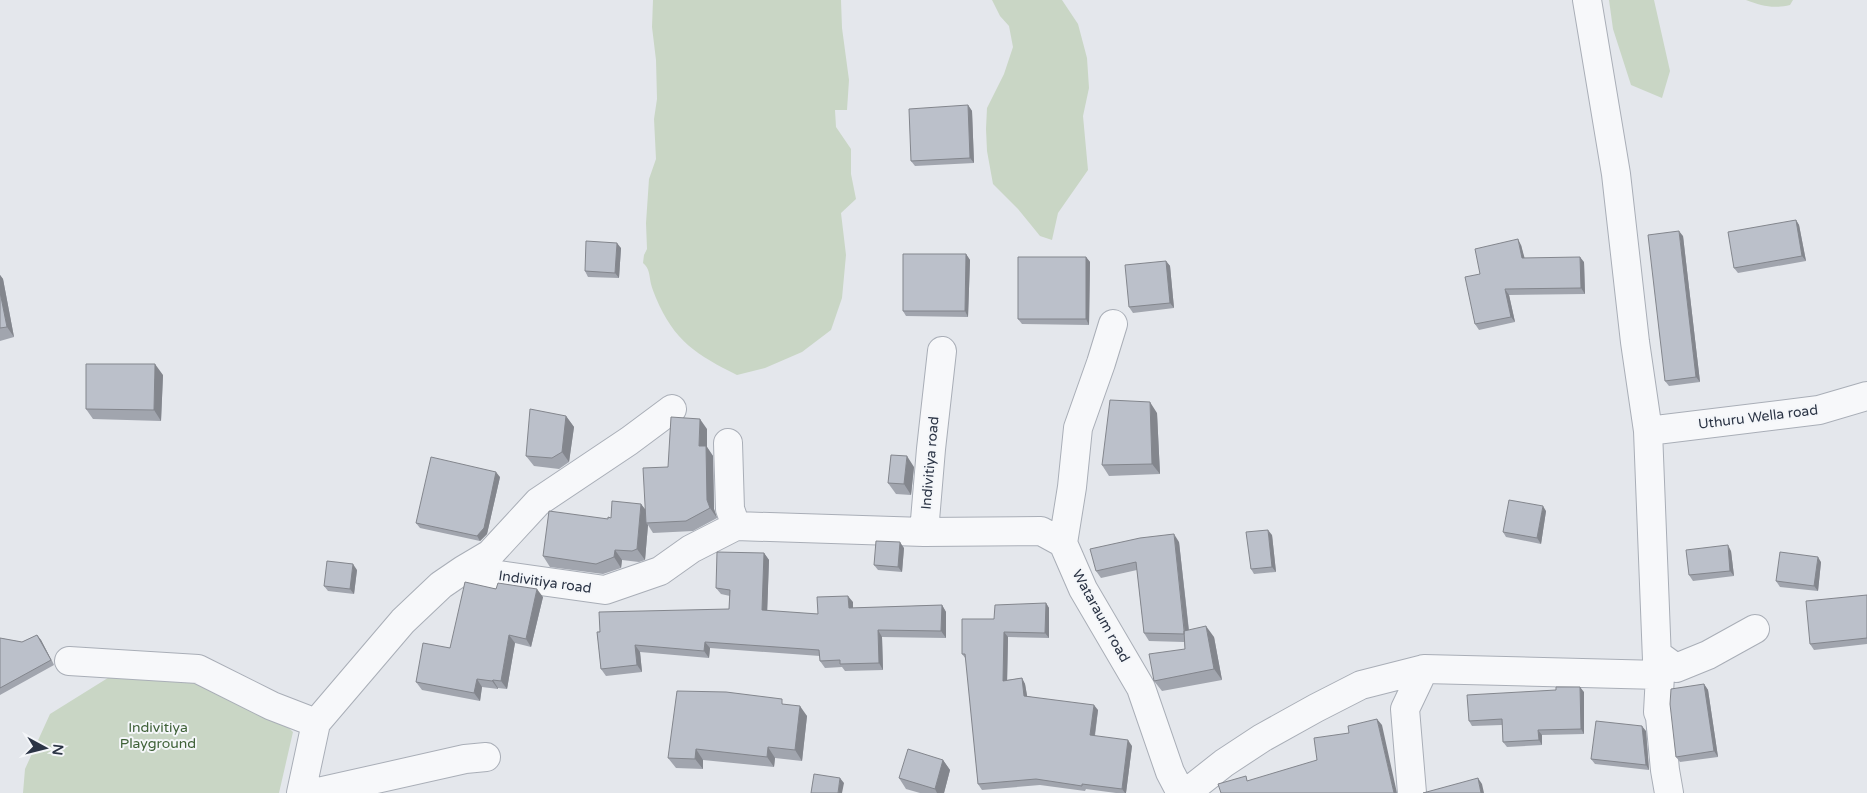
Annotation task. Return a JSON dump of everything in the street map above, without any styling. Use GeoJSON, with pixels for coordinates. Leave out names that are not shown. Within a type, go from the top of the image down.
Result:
{"type":"FeatureCollection","features":[{"type":"Feature","properties":{"kind":"street"},"geometry":{"type":"LineString","coordinates":[[1587,0],[1616,174],[1635,342],[1648,431],[1659,665],[1658,712],[1669,793]]}},
{"type":"Feature","properties":{"kind":"street"},"geometry":{"type":"LineString","coordinates":[[924,532],[1041,531],[1063,543],[1072,487],[1078,428],[1113,324]]}},
{"type":"Feature","properties":{"kind":"street","name":"Indivitiya road"},"geometry":{"type":"LineString","coordinates":[[463,570],[604,590],[660,572],[691,549],[736,526],[924,532],[942,351]]}},
{"type":"Feature","properties":{"kind":"street","name":"Uthuru Wella road"},"geometry":{"type":"LineString","coordinates":[[1648,431],[1819,410],[1867,396]]}},
{"type":"Feature","properties":{"kind":"street"},"geometry":{"type":"LineString","coordinates":[[302,793],[316,723],[403,621],[441,585],[490,554],[538,502],[672,409]]}},
{"type":"Feature","properties":{"kind":"street"},"geometry":{"type":"LineString","coordinates":[[728,444],[730,509],[736,526]]}},
{"type":"Feature","properties":{"kind":"street","name":"Wataraum road"},"geometry":{"type":"LineString","coordinates":[[1063,543],[1083,589],[1141,688],[1170,772],[1182,793]]}},
{"type":"Feature","properties":{"kind":"street"},"geometry":{"type":"LineString","coordinates":[[1186,793],[1224,763],[1262,738],[1361,685],[1424,669],[1659,665],[1676,668],[1708,655],[1755,629]]}},
{"type":"Feature","properties":{"kind":"street"},"geometry":{"type":"LineString","coordinates":[[69,661],[198,669],[272,706],[316,723]]}},
{"type":"Feature","properties":{"kind":"street"},"geometry":{"type":"LineString","coordinates":[[1412,793],[1405,709],[1424,669]]}},
{"type":"Feature","properties":{"kind":"street"},"geometry":{"type":"LineString","coordinates":[[314,793],[465,759],[486,757]]}},
{"type":"Feature","properties":{"kind":"green space"},"geometry":{"type":"Polygon","coordinates":[[[653,0],[841,0],[842,28],[849,80],[847,110],[835,110],[836,127],[851,149],[851,174],[856,199],[841,213],[846,255],[842,298],[831,330],[802,352],[765,368],[737,375],[710,361],[688,345],[679,336],[663,313],[652,289],[648,270],[643,263],[647,249],[646,223],[649,179],[656,159],[654,119],[657,99],[656,60],[652,27],[653,0]]]}},
{"type":"Feature","properties":{"kind":"green space"},"geometry":{"type":"Polygon","coordinates":[[[992,0],[1062,0],[1078,24],[1087,58],[1089,88],[1083,116],[1088,170],[1058,213],[1052,240],[1040,236],[1018,209],[993,184],[987,151],[987,108],[1004,74],[1013,47],[1009,26],[1000,16],[992,0]]]}},
{"type":"Feature","properties":{"kind":"green space"},"geometry":{"type":"Polygon","coordinates":[[[1609,0],[1654,0],[1670,71],[1662,98],[1631,85],[1613,29],[1609,0]]]}},
{"type":"Feature","properties":{"kind":"green space"},"geometry":{"type":"Polygon","coordinates":[[[1746,0],[1793,0],[1790,5],[1773,7],[1746,0]]]}},
{"type":"Feature","properties":{"kind":"green space","name":"Indivitiya Playground"},"geometry":{"type":"Polygon","coordinates":[[[111,676],[191,677],[274,714],[293,732],[279,793],[23,793],[25,769],[50,714],[111,676]]]}},
{"type":"Feature","properties":{"kind":"building"},"geometry":{"type":"Polygon","coordinates":[[[968,105],[970,158],[911,161],[909,109],[968,105]]]}},
{"type":"Feature","properties":{"kind":"building"},"geometry":{"type":"Polygon","coordinates":[[[1796,220],[1802,256],[1734,268],[1728,232],[1796,220]]]}},
{"type":"Feature","properties":{"kind":"building"},"geometry":{"type":"Polygon","coordinates":[[[1679,231],[1696,377],[1665,381],[1648,235],[1679,231]]]}},
{"type":"Feature","properties":{"kind":"building"},"geometry":{"type":"Polygon","coordinates":[[[1518,239],[1522,258],[1580,257],[1581,288],[1505,289],[1511,317],[1475,324],[1465,277],[1480,274],[1475,249],[1518,239]]]}},
{"type":"Feature","properties":{"kind":"building"},"geometry":{"type":"Polygon","coordinates":[[[586,241],[617,243],[615,273],[585,271],[586,241]]]}},
{"type":"Feature","properties":{"kind":"building"},"geometry":{"type":"Polygon","coordinates":[[[903,254],[966,254],[965,311],[903,311],[903,254]]]}},
{"type":"Feature","properties":{"kind":"building"},"geometry":{"type":"Polygon","coordinates":[[[1018,257],[1086,257],[1086,319],[1018,319],[1018,257]]]}},
{"type":"Feature","properties":{"kind":"building"},"geometry":{"type":"Polygon","coordinates":[[[1166,261],[1170,303],[1129,307],[1125,265],[1166,261]]]}},
{"type":"Feature","properties":{"kind":"building"},"geometry":{"type":"Polygon","coordinates":[[[0,292],[7,327],[0,328],[0,292]]]}},
{"type":"Feature","properties":{"kind":"building"},"geometry":{"type":"Polygon","coordinates":[[[86,364],[155,364],[154,410],[86,409],[86,364]]]}},
{"type":"Feature","properties":{"kind":"building"},"geometry":{"type":"Polygon","coordinates":[[[1110,400],[1150,402],[1152,464],[1102,465],[1110,400]]]}},
{"type":"Feature","properties":{"kind":"building"},"geometry":{"type":"Polygon","coordinates":[[[530,409],[566,416],[562,452],[552,458],[526,456],[530,409]]]}},
{"type":"Feature","properties":{"kind":"building"},"geometry":{"type":"Polygon","coordinates":[[[671,417],[700,419],[699,446],[706,446],[707,500],[710,508],[686,521],[646,523],[643,468],[668,467],[671,417]]]}},
{"type":"Feature","properties":{"kind":"building"},"geometry":{"type":"Polygon","coordinates":[[[891,455],[907,456],[904,484],[888,483],[891,455]]]}},
{"type":"Feature","properties":{"kind":"building"},"geometry":{"type":"Polygon","coordinates":[[[431,457],[496,472],[484,528],[477,536],[416,523],[431,457]]]}},
{"type":"Feature","properties":{"kind":"building"},"geometry":{"type":"Polygon","coordinates":[[[1509,500],[1543,506],[1537,538],[1503,532],[1509,500]]]}},
{"type":"Feature","properties":{"kind":"building"},"geometry":{"type":"Polygon","coordinates":[[[612,501],[641,504],[637,549],[632,551],[615,550],[614,557],[596,564],[543,556],[549,511],[608,519],[608,517],[611,518],[612,501]]]}},
{"type":"Feature","properties":{"kind":"building"},"geometry":{"type":"Polygon","coordinates":[[[1268,530],[1272,567],[1251,569],[1246,532],[1268,530]]]}},
{"type":"Feature","properties":{"kind":"building"},"geometry":{"type":"Polygon","coordinates":[[[1174,534],[1184,634],[1144,633],[1136,562],[1096,571],[1090,549],[1140,538],[1174,534]]]}},
{"type":"Feature","properties":{"kind":"building"},"geometry":{"type":"Polygon","coordinates":[[[876,541],[900,542],[898,567],[874,565],[876,541]]]}},
{"type":"Feature","properties":{"kind":"building"},"geometry":{"type":"Polygon","coordinates":[[[1728,545],[1730,571],[1689,575],[1686,550],[1728,545]]]}},
{"type":"Feature","properties":{"kind":"building"},"geometry":{"type":"Polygon","coordinates":[[[717,552],[764,553],[762,610],[818,614],[817,597],[848,596],[849,608],[942,605],[941,631],[878,630],[879,663],[840,664],[840,660],[820,661],[819,650],[705,642],[704,651],[635,645],[637,665],[601,669],[597,632],[600,632],[599,612],[729,609],[730,590],[716,588],[717,552]]]}},
{"type":"Feature","properties":{"kind":"building"},"geometry":{"type":"Polygon","coordinates":[[[1780,552],[1818,557],[1814,586],[1776,581],[1780,552]]]}},
{"type":"Feature","properties":{"kind":"building"},"geometry":{"type":"Polygon","coordinates":[[[327,561],[353,564],[350,589],[324,586],[327,561]]]}},
{"type":"Feature","properties":{"kind":"building"},"geometry":{"type":"Polygon","coordinates":[[[465,582],[496,589],[498,583],[537,589],[526,639],[509,635],[501,681],[477,679],[474,693],[416,682],[423,643],[450,648],[465,582]]]}},
{"type":"Feature","properties":{"kind":"building"},"geometry":{"type":"Polygon","coordinates":[[[1867,595],[1867,638],[1810,644],[1806,601],[1867,595]]]}},
{"type":"Feature","properties":{"kind":"building"},"geometry":{"type":"Polygon","coordinates":[[[1046,603],[1045,633],[1004,632],[1003,681],[1022,678],[1024,696],[1094,705],[1090,735],[1128,740],[1122,789],[1082,784],[1082,786],[1036,779],[978,784],[965,654],[962,654],[962,619],[994,619],[995,605],[1046,603]]]}},
{"type":"Feature","properties":{"kind":"building"},"geometry":{"type":"Polygon","coordinates":[[[1206,626],[1214,669],[1154,681],[1149,654],[1185,649],[1184,631],[1206,626]]]}},
{"type":"Feature","properties":{"kind":"building"},"geometry":{"type":"Polygon","coordinates":[[[37,635],[51,660],[0,688],[0,638],[22,642],[37,635]]]}},
{"type":"Feature","properties":{"kind":"building"},"geometry":{"type":"Polygon","coordinates":[[[1704,684],[1714,751],[1676,757],[1670,704],[1671,689],[1704,684]]]}},
{"type":"Feature","properties":{"kind":"building"},"geometry":{"type":"Polygon","coordinates":[[[1556,687],[1580,687],[1581,729],[1538,730],[1539,740],[1503,742],[1502,719],[1469,721],[1467,695],[1556,690],[1556,687]]]}},
{"type":"Feature","properties":{"kind":"building"},"geometry":{"type":"Polygon","coordinates":[[[677,691],[726,692],[782,699],[782,704],[800,706],[795,750],[768,747],[767,757],[696,749],[695,759],[668,758],[677,691]]]}},
{"type":"Feature","properties":{"kind":"building"},"geometry":{"type":"Polygon","coordinates":[[[1377,719],[1394,793],[1221,793],[1218,784],[1246,776],[1247,781],[1317,760],[1314,738],[1349,733],[1348,726],[1377,719]]]}},
{"type":"Feature","properties":{"kind":"building"},"geometry":{"type":"Polygon","coordinates":[[[1596,721],[1642,726],[1646,765],[1591,759],[1596,721]]]}},
{"type":"Feature","properties":{"kind":"building"},"geometry":{"type":"Polygon","coordinates":[[[908,749],[943,760],[935,789],[899,778],[908,749]]]}},
{"type":"Feature","properties":{"kind":"building"},"geometry":{"type":"Polygon","coordinates":[[[814,774],[840,778],[838,793],[811,793],[814,774]]]}},
{"type":"Feature","properties":{"kind":"building"},"geometry":{"type":"Polygon","coordinates":[[[1478,778],[1481,793],[1423,793],[1478,778]]]}}]}
